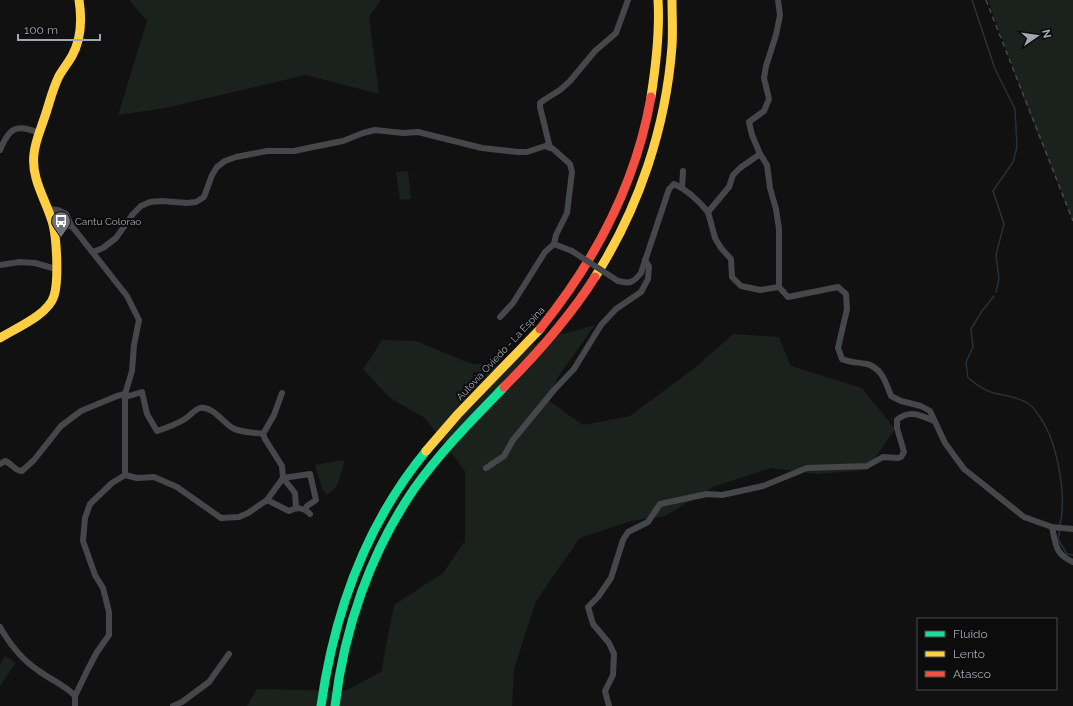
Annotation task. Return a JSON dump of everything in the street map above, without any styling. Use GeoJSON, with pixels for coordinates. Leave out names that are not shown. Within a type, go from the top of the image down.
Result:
{"type":"FeatureCollection","features":[{"type":"Feature","properties":{"kind":"highway"},"geometry":{"type":"LineString","coordinates":[[0,338],[40,313],[54,297],[56,286],[56,269],[54,232],[48,209],[36,182],[34,154],[39,133],[57,81],[73,55],[78,42],[81,31],[79,0]]}},
{"type":"Feature","properties":{"kind":"highway","name":"Autovía Oviedo - La Espina"},"geometry":{"type":"LineString","coordinates":[[321,706],[325,674],[338,617],[356,567],[402,482],[430,445],[541,328],[578,280],[603,238],[624,190],[640,144],[652,96],[657,50],[658,0]]}},
{"type":"Feature","properties":{"kind":"highway"},"geometry":{"type":"LineString","coordinates":[[335,706],[338,678],[351,621],[369,574],[390,529],[414,489],[440,455],[554,334],[590,288],[616,242],[638,195],[658,132],[666,97],[671,50],[672,0]]}},
{"type":"Feature","properties":{"kind":"street"},"geometry":{"type":"LineString","coordinates":[[550,148],[540,103],[570,81],[595,51],[616,33],[628,0]]}},
{"type":"Feature","properties":{"kind":"street"},"geometry":{"type":"LineString","coordinates":[[778,0],[780,15],[764,78],[769,99],[764,111],[750,122],[752,135],[760,154],[767,165],[770,188],[776,209],[779,229],[779,287],[788,297],[838,287],[846,294],[847,309],[838,348],[842,359],[849,362],[867,364],[878,369],[884,379],[890,396],[901,402],[921,406],[930,411],[945,443],[964,469],[1024,516],[1054,527],[1070,528]]}},
{"type":"Feature","properties":{"kind":"street"},"geometry":{"type":"LineString","coordinates":[[0,150],[5,138],[16,128],[23,128],[39,133]]}},
{"type":"Feature","properties":{"kind":"street"},"geometry":{"type":"LineString","coordinates":[[93,252],[103,248],[116,238],[133,214],[142,206],[150,202],[162,200],[187,204],[196,202],[204,197],[217,167],[225,161],[236,157],[267,151],[294,151],[343,141],[362,133],[375,130],[403,133],[418,132],[482,148],[518,152],[527,152],[545,146],[550,148],[570,164],[572,172],[567,213],[556,235],[554,244],[545,252],[513,303],[500,317]]}},
{"type":"Feature","properties":{"kind":"street"},"geometry":{"type":"LineString","coordinates":[[708,212],[729,187],[734,175],[740,168],[760,154]]}},
{"type":"Feature","properties":{"kind":"street"},"geometry":{"type":"LineString","coordinates":[[682,188],[683,171]]}},
{"type":"Feature","properties":{"kind":"street"},"geometry":{"type":"LineString","coordinates":[[554,244],[572,251],[618,281],[627,283],[635,281],[642,273],[669,188],[674,184],[698,199],[708,212],[716,238],[721,248],[730,259],[732,277],[741,286],[760,290],[779,287]]}},
{"type":"Feature","properties":{"kind":"street"},"geometry":{"type":"LineString","coordinates":[[48,209],[58,210],[66,214],[71,226],[127,296],[140,320],[134,345],[132,370],[125,394],[125,476]]}},
{"type":"Feature","properties":{"kind":"street"},"geometry":{"type":"LineString","coordinates":[[54,232],[71,226]]}},
{"type":"Feature","properties":{"kind":"street"},"geometry":{"type":"LineString","coordinates":[[486,468],[504,456],[513,440],[554,390],[574,369],[601,325],[616,309],[641,292],[648,279],[649,267],[645,260]]}},
{"type":"Feature","properties":{"kind":"street"},"geometry":{"type":"LineString","coordinates":[[0,266],[20,262],[35,263],[56,269]]}},
{"type":"Feature","properties":{"kind":"street"},"geometry":{"type":"LineString","coordinates":[[0,464],[5,461],[15,469],[22,471],[34,460],[61,426],[86,408],[117,396],[125,394],[129,396],[142,392],[147,414],[157,431],[186,418],[201,408],[207,409],[216,414],[232,428],[239,431],[263,434]]}},
{"type":"Feature","properties":{"kind":"street"},"geometry":{"type":"LineString","coordinates":[[263,434],[274,415],[282,393]]}},
{"type":"Feature","properties":{"kind":"street"},"geometry":{"type":"LineString","coordinates":[[609,706],[605,691],[613,675],[614,654],[609,643],[593,624],[588,607],[598,597],[611,578],[623,540],[628,532],[648,522],[660,504],[707,494],[722,495],[763,486],[807,468],[867,466],[883,457],[902,457],[904,452],[897,428],[897,420],[902,415],[908,413],[934,421]]}},
{"type":"Feature","properties":{"kind":"street"},"geometry":{"type":"LineString","coordinates":[[263,434],[282,466],[283,478],[295,493],[296,507]]}},
{"type":"Feature","properties":{"kind":"street"},"geometry":{"type":"LineString","coordinates":[[75,706],[75,696],[97,652],[109,635],[109,612],[102,588],[95,575],[84,541],[85,518],[90,504],[112,483],[125,476],[137,478],[154,477],[177,487],[221,518],[239,517],[248,513],[267,500],[283,478],[310,474],[316,500],[307,506],[308,511],[296,507],[289,511],[267,500]]}},
{"type":"Feature","properties":{"kind":"street"},"geometry":{"type":"LineString","coordinates":[[1054,527],[1056,547],[1062,557],[1073,562]]}},
{"type":"Feature","properties":{"kind":"street"},"geometry":{"type":"LineString","coordinates":[[0,627],[7,640],[24,660],[68,689],[75,696]]}},
{"type":"Feature","properties":{"kind":"street"},"geometry":{"type":"LineString","coordinates":[[173,706],[182,702],[209,682],[229,654]]}},
{"type":"Feature","properties":{"kind":"shaded area"},"geometry":{"type":"Polygon","coordinates":[[[129,0],[381,0],[369,17],[379,94],[306,75],[165,108],[118,115],[147,21],[129,0]]]}},
{"type":"Feature","properties":{"kind":"shaded area"},"geometry":{"type":"Polygon","coordinates":[[[988,0],[1073,0],[1073,221],[1025,102],[988,0]]]}},
{"type":"Feature","properties":{"kind":"shaded area"},"geometry":{"type":"Polygon","coordinates":[[[408,171],[411,199],[400,200],[396,172],[408,171]]]}},
{"type":"Feature","properties":{"kind":"shaded area"},"geometry":{"type":"Polygon","coordinates":[[[595,325],[558,377],[548,400],[583,425],[630,416],[696,367],[733,334],[779,337],[791,366],[862,388],[895,429],[867,470],[817,474],[771,468],[713,487],[665,516],[631,521],[580,538],[536,601],[514,669],[512,706],[247,706],[257,689],[345,691],[381,672],[394,605],[443,573],[465,541],[465,471],[425,418],[390,398],[363,369],[382,340],[416,341],[472,364],[498,365],[542,340],[595,325]]]}},
{"type":"Feature","properties":{"kind":"shaded area"},"geometry":{"type":"Polygon","coordinates":[[[344,460],[343,469],[341,470],[337,485],[326,495],[325,491],[323,491],[315,465],[344,460]]]}},
{"type":"Feature","properties":{"kind":"shaded area"},"geometry":{"type":"Polygon","coordinates":[[[5,656],[16,663],[0,686],[0,664],[5,656]]]}},
{"type":"Feature","properties":{"kind":"waterway"},"geometry":{"type":"LineString","coordinates":[[972,0],[995,69],[1015,109],[1017,147],[1013,162],[993,191],[1004,224],[996,255],[999,279],[996,292]]}},
{"type":"Feature","properties":{"kind":"waterway"},"geometry":{"type":"LineString","coordinates":[[994,296],[982,311],[971,329],[973,347],[966,362],[968,378],[987,391],[1017,398],[1030,405],[1044,424],[1055,451],[1059,467],[1062,498],[1060,525]]}},
{"type":"Feature","properties":{"kind":"waterway"},"geometry":{"type":"LineString","coordinates":[[1060,529],[1058,539],[1067,554],[1073,555]]}},
{"type":"Feature","properties":{"kind":"railway"},"geometry":{"type":"LineString","coordinates":[[986,0],[1073,221]]}},
{"type":"Feature","properties":{"kind":"traffic: fast"},"geometry":{"type":"LineString","coordinates":[[335,706],[339,677],[352,620],[372,565],[384,539],[398,514],[424,475],[457,436],[504,387]]}},
{"type":"Feature","properties":{"kind":"traffic: fast"},"geometry":{"type":"LineString","coordinates":[[321,706],[334,637],[356,571],[370,539],[386,509],[405,479],[426,451]]}},
{"type":"Feature","properties":{"kind":"traffic: slow"},"geometry":{"type":"LineString","coordinates":[[0,338],[31,320],[45,309],[51,303],[56,289],[57,268],[55,234],[51,218],[36,179],[34,171],[34,154],[54,87],[72,56],[78,42],[81,21],[79,0]]}},
{"type":"Feature","properties":{"kind":"traffic: slow"},"geometry":{"type":"LineString","coordinates":[[651,97],[657,48],[658,0]]}},
{"type":"Feature","properties":{"kind":"traffic: slow"},"geometry":{"type":"LineString","coordinates":[[595,277],[611,251],[625,223],[648,166],[657,136],[669,76],[672,40],[672,0]]}},
{"type":"Feature","properties":{"kind":"traffic: slow"},"geometry":{"type":"LineString","coordinates":[[426,451],[458,414],[540,329]]}},
{"type":"Feature","properties":{"kind":"traffic: jam"},"geometry":{"type":"LineString","coordinates":[[540,329],[578,276],[610,220],[624,190],[635,160],[651,97]]}},
{"type":"Feature","properties":{"kind":"traffic: jam"},"geometry":{"type":"LineString","coordinates":[[504,387],[552,335],[575,307],[595,277]]}},
{"type":"Feature","properties":{"kind":"place","name":"Cantu Colorao"},"geometry":{"type":"Point","coordinates":[61,238]}}]}
